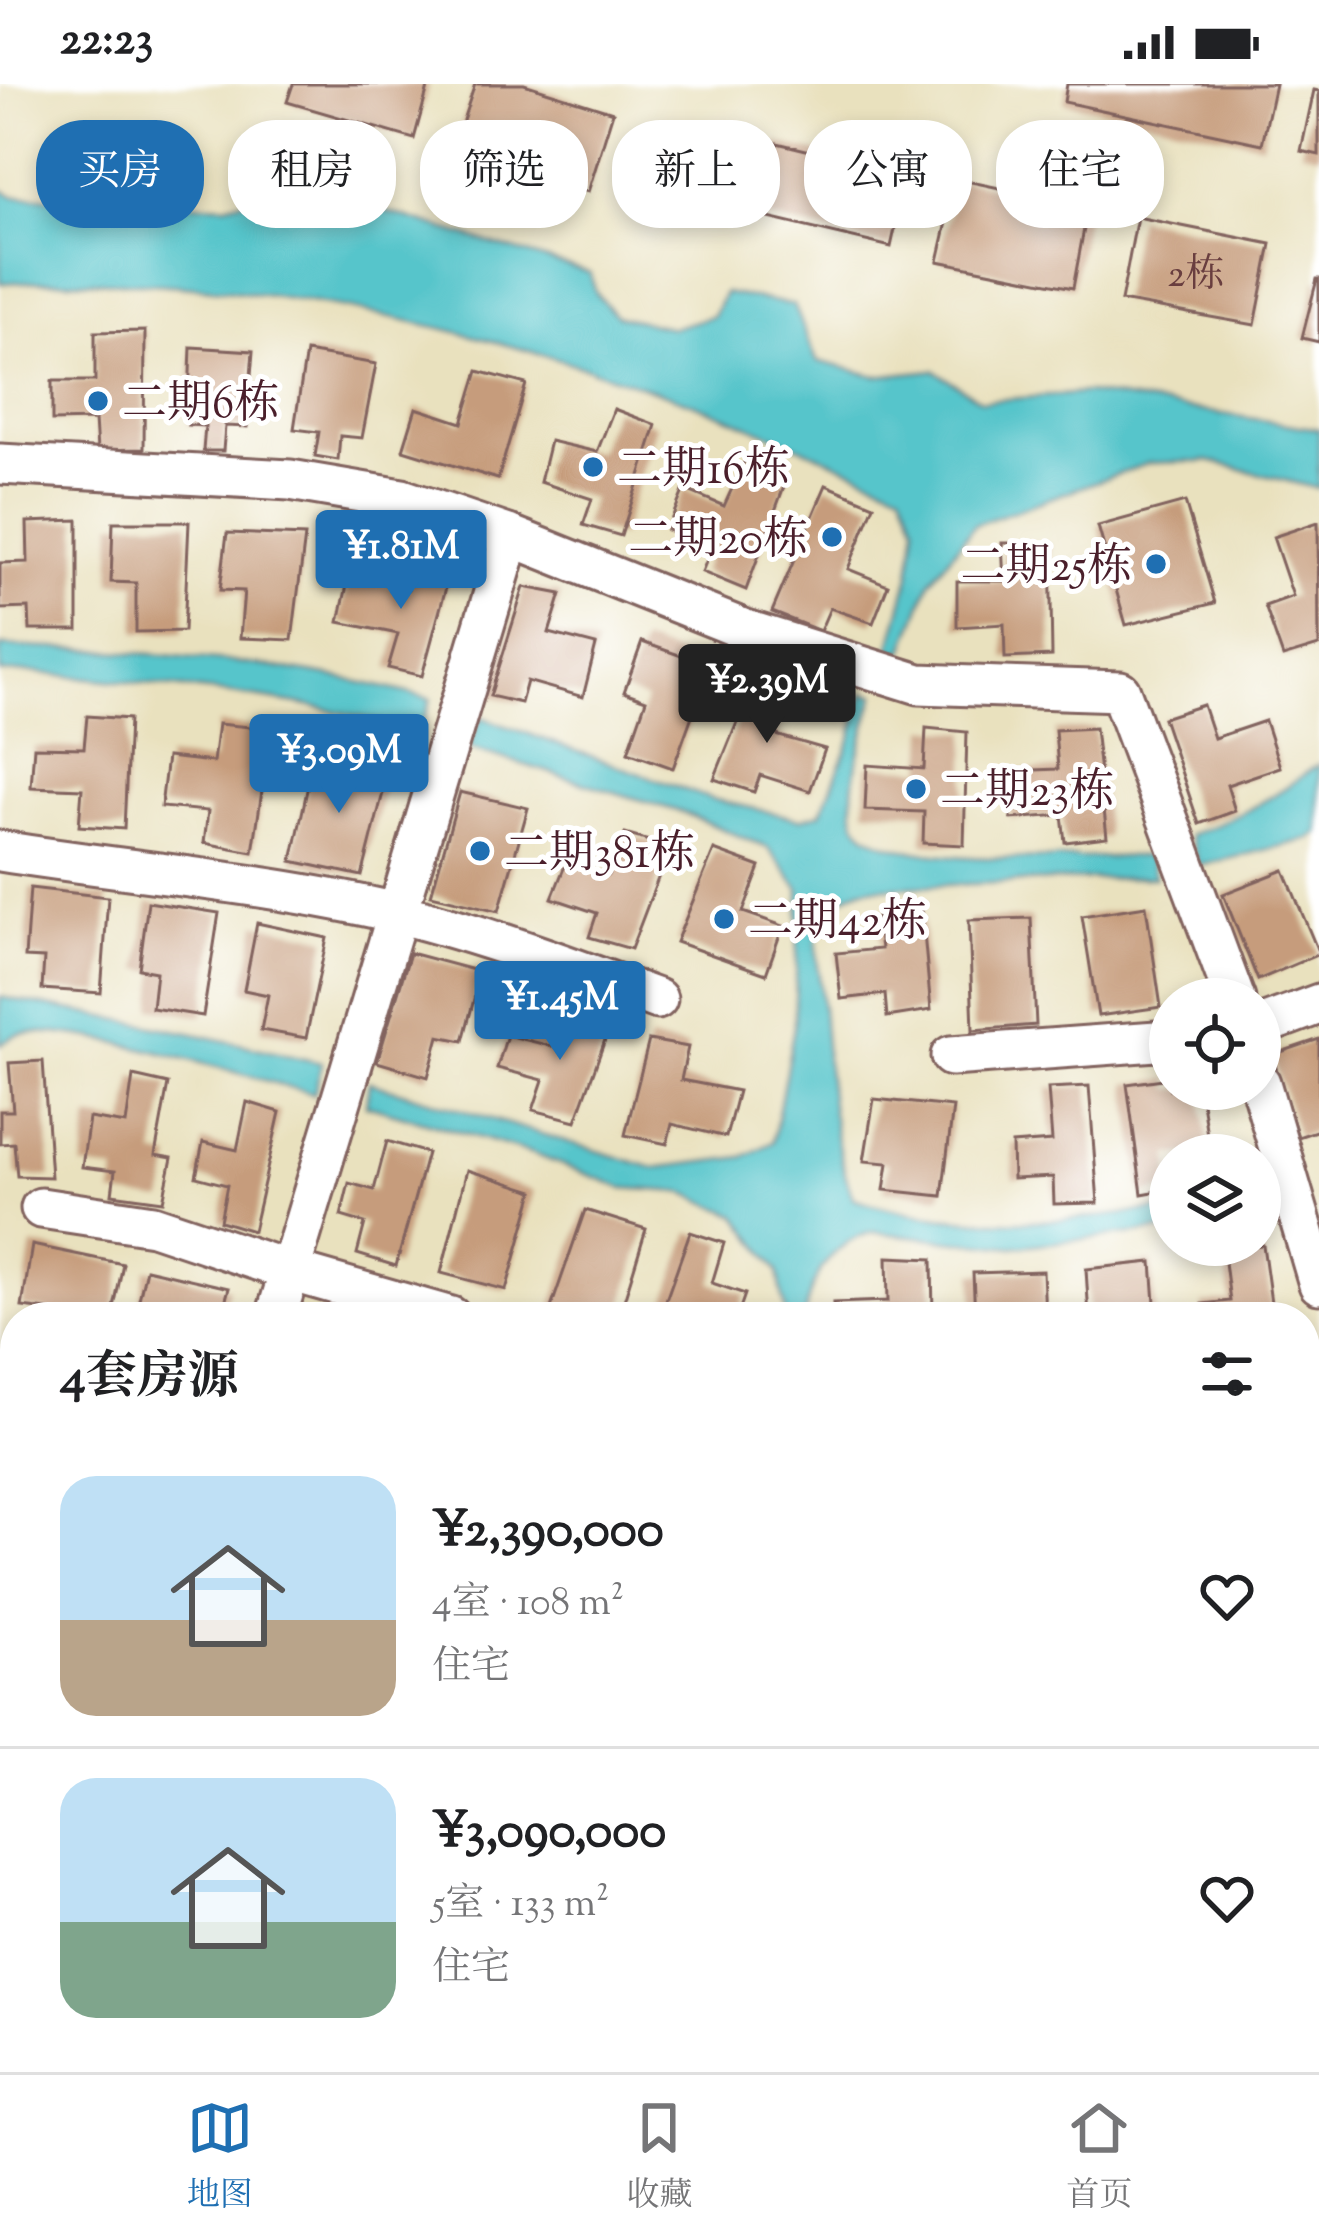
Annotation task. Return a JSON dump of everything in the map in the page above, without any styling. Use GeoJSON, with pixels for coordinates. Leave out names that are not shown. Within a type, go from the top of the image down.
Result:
{"type":"FeatureCollection","features":[{"type":"Feature","properties":{"kind":"street"},"geometry":{"type":"LineString","coordinates":[[0,464],[290,480],[402,499],[511,536],[743,629],[919,684],[1120,691],[1227,978]]}},
{"type":"Feature","properties":{"kind":"street"},"geometry":{"type":"LineString","coordinates":[[281,1302],[511,536]]}},
{"type":"Feature","properties":{"kind":"street"},"geometry":{"type":"LineString","coordinates":[[0,851],[281,890],[398,914],[513,946],[657,999]]}},
{"type":"Feature","properties":{"kind":"street"},"geometry":{"type":"LineString","coordinates":[[1281,1018],[1319,1004]]}},
{"type":"Feature","properties":{"kind":"street"},"geometry":{"type":"LineString","coordinates":[[951,1056],[1149,1042]]}},
{"type":"Feature","properties":{"kind":"street"},"geometry":{"type":"LineString","coordinates":[[1268,1110],[1319,1284]]}},
{"type":"Feature","properties":{"kind":"street"},"geometry":{"type":"LineString","coordinates":[[41,1208],[153,1225],[398,1302]]}},
{"type":"Feature","properties":{"kind":"water"},"geometry":{"type":"Polygon","coordinates":[[[0,189],[13,196],[36,197],[36,228],[204,228],[204,204],[226,205],[228,228],[396,228],[396,214],[420,222],[420,228],[441,228],[590,273],[596,294],[617,316],[672,328],[713,316],[724,293],[794,305],[817,361],[876,376],[934,370],[982,401],[1087,393],[1319,429],[1319,489],[1209,461],[1149,463],[974,525],[930,582],[903,653],[890,650],[910,575],[916,525],[902,491],[760,430],[594,370],[342,307],[169,285],[0,283],[0,189]]]}},
{"type":"Feature","properties":{"kind":"water"},"geometry":{"type":"Polygon","coordinates":[[[0,646],[217,660],[324,675],[431,699],[419,733],[323,709],[225,693],[0,673],[0,646]]]}},
{"type":"Feature","properties":{"kind":"water"},"geometry":{"type":"Polygon","coordinates":[[[863,693],[875,695],[858,758],[853,808],[856,821],[872,837],[943,855],[1149,856],[1155,877],[864,888],[845,897],[821,922],[817,959],[834,1124],[853,1198],[892,1209],[970,1220],[1091,1218],[1149,1211],[1149,1232],[1013,1247],[872,1232],[834,1253],[818,1275],[808,1302],[783,1302],[778,1271],[738,1216],[683,1192],[624,1188],[525,1151],[366,1105],[369,1082],[654,1168],[743,1157],[773,1142],[794,1027],[800,889],[768,848],[684,813],[469,748],[481,717],[711,799],[800,819],[821,813],[852,737],[863,693]]]}},
{"type":"Feature","properties":{"kind":"water"},"geometry":{"type":"Polygon","coordinates":[[[1319,764],[1319,833],[1199,866],[1189,835],[1257,805],[1319,764]]]}},
{"type":"Feature","properties":{"kind":"water"},"geometry":{"type":"Polygon","coordinates":[[[0,997],[322,1063],[314,1094],[162,1053],[76,1036],[16,1035],[0,1045],[0,997]]]}},
{"type":"Feature","properties":{"kind":"building"},"geometry":{"type":"Polygon","coordinates":[[[293,84],[429,84],[414,139],[396,134],[396,120],[349,120],[287,102],[293,84]]]}},
{"type":"Feature","properties":{"kind":"building"},"geometry":{"type":"Polygon","coordinates":[[[475,84],[524,84],[613,112],[588,192],[588,120],[463,120],[475,84]]]}},
{"type":"Feature","properties":{"kind":"building"},"geometry":{"type":"Polygon","coordinates":[[[1067,84],[1275,84],[1262,144],[1064,102],[1067,84]]]}},
{"type":"Feature","properties":{"kind":"building"},"geometry":{"type":"Polygon","coordinates":[[[1314,90],[1319,91],[1319,155],[1301,151],[1314,90]]]}},
{"type":"Feature","properties":{"kind":"building"},"geometry":{"type":"Polygon","coordinates":[[[780,144],[804,149],[804,226],[780,221],[780,144]]]}},
{"type":"Feature","properties":{"kind":"building"},"geometry":{"type":"Polygon","coordinates":[[[972,182],[996,187],[996,228],[1084,228],[1073,288],[938,261],[946,228],[972,228],[972,182]]]}},
{"type":"Feature","properties":{"kind":"building"},"geometry":{"type":"Polygon","coordinates":[[[1164,222],[1271,244],[1255,325],[1121,301],[1135,228],[1164,228],[1164,222]]]}},
{"type":"Feature","properties":{"kind":"building"},"geometry":{"type":"Polygon","coordinates":[[[811,228],[895,228],[891,247],[811,228]]]}},
{"type":"Feature","properties":{"kind":"building"},"geometry":{"type":"Polygon","coordinates":[[[1319,279],[1319,342],[1302,338],[1319,279]]]}},
{"type":"Feature","properties":{"kind":"building","name":"二期6栋"},"geometry":{"type":"Polygon","coordinates":[[[145,331],[144,449],[97,450],[95,420],[52,421],[52,381],[95,381],[95,332],[145,331]]]}},
{"type":"Feature","properties":{"kind":"building"},"geometry":{"type":"Polygon","coordinates":[[[191,347],[253,351],[247,427],[225,426],[223,451],[203,451],[205,426],[188,425],[191,347]]]}},
{"type":"Feature","properties":{"kind":"building"},"geometry":{"type":"Polygon","coordinates":[[[306,352],[376,364],[362,438],[340,436],[338,460],[315,456],[319,432],[294,429],[306,352]]]}},
{"type":"Feature","properties":{"kind":"building"},"geometry":{"type":"Polygon","coordinates":[[[478,371],[526,384],[498,479],[403,450],[416,408],[462,423],[478,371]]]}},
{"type":"Feature","properties":{"kind":"building","name":"二期16栋"},"geometry":{"type":"Polygon","coordinates":[[[614,409],[656,425],[621,536],[583,525],[592,499],[540,482],[550,441],[597,452],[614,409]]]}},
{"type":"Feature","properties":{"kind":"building"},"geometry":{"type":"Polygon","coordinates":[[[745,460],[787,478],[746,590],[702,572],[712,547],[667,530],[684,489],[724,506],[745,460]]]}},
{"type":"Feature","properties":{"kind":"building","name":"二期20栋"},"geometry":{"type":"Polygon","coordinates":[[[826,485],[874,505],[848,569],[888,585],[873,623],[830,608],[820,631],[772,612],[826,485]]]}},
{"type":"Feature","properties":{"kind":"building","name":"二期25栋"},"geometry":{"type":"Polygon","coordinates":[[[1185,502],[1215,603],[1126,625],[1098,526],[1185,502]]]}},
{"type":"Feature","properties":{"kind":"building"},"geometry":{"type":"Polygon","coordinates":[[[78,520],[78,630],[30,630],[29,608],[0,609],[0,563],[28,562],[27,522],[78,520]]]}},
{"type":"Feature","properties":{"kind":"building"},"geometry":{"type":"Polygon","coordinates":[[[113,522],[189,522],[184,631],[136,632],[136,583],[111,582],[113,522]]]}},
{"type":"Feature","properties":{"kind":"building"},"geometry":{"type":"Polygon","coordinates":[[[1318,522],[1319,646],[1283,657],[1265,606],[1293,596],[1273,537],[1318,522]]]}},
{"type":"Feature","properties":{"kind":"building"},"geometry":{"type":"Polygon","coordinates":[[[227,533],[305,536],[292,640],[240,638],[244,591],[220,590],[227,533]]]}},
{"type":"Feature","properties":{"kind":"building"},"geometry":{"type":"Polygon","coordinates":[[[1002,543],[1050,543],[1052,656],[1005,658],[1004,624],[957,627],[957,581],[1004,581],[1002,543]]]}},
{"type":"Feature","properties":{"kind":"building"},"geometry":{"type":"Polygon","coordinates":[[[417,557],[452,565],[422,676],[388,668],[398,634],[339,622],[349,576],[408,589],[417,557]]]}},
{"type":"Feature","properties":{"kind":"building"},"geometry":{"type":"Polygon","coordinates":[[[524,587],[561,594],[549,633],[596,645],[583,697],[527,681],[521,703],[490,696],[524,587]]]}},
{"type":"Feature","properties":{"kind":"building"},"geometry":{"type":"Polygon","coordinates":[[[642,642],[710,666],[673,768],[628,752],[646,700],[624,692],[642,642]]]}},
{"type":"Feature","properties":{"kind":"building"},"geometry":{"type":"Polygon","coordinates":[[[754,681],[792,693],[776,735],[825,749],[810,791],[760,775],[754,792],[714,779],[754,681]]]}},
{"type":"Feature","properties":{"kind":"building"},"geometry":{"type":"Polygon","coordinates":[[[1203,705],[1214,738],[1265,721],[1280,767],[1227,785],[1235,811],[1199,824],[1163,718],[1203,705]]]}},
{"type":"Feature","properties":{"kind":"building"},"geometry":{"type":"Polygon","coordinates":[[[87,716],[129,719],[124,829],[79,826],[82,789],[31,787],[34,747],[84,748],[87,716]]]}},
{"type":"Feature","properties":{"kind":"building"},"geometry":{"type":"Polygon","coordinates":[[[218,724],[271,729],[253,852],[204,843],[208,811],[161,807],[167,757],[213,762],[218,724]]]}},
{"type":"Feature","properties":{"kind":"building","name":"二期23栋"},"geometry":{"type":"Polygon","coordinates":[[[926,728],[967,732],[964,845],[923,843],[924,812],[865,810],[867,765],[924,769],[926,728]]]}},
{"type":"Feature","properties":{"kind":"building"},"geometry":{"type":"Polygon","coordinates":[[[1095,728],[1107,837],[1065,842],[1062,815],[1011,819],[1008,771],[1058,769],[1055,730],[1095,728]]]}},
{"type":"Feature","properties":{"kind":"building"},"geometry":{"type":"Polygon","coordinates":[[[314,757],[388,773],[362,876],[292,861],[314,757]]]}},
{"type":"Feature","properties":{"kind":"building","name":"二期381栋"},"geometry":{"type":"Polygon","coordinates":[[[460,792],[528,808],[499,911],[431,895],[460,792]]]}},
{"type":"Feature","properties":{"kind":"building"},"geometry":{"type":"Polygon","coordinates":[[[625,834],[670,847],[631,949],[589,937],[597,913],[552,898],[566,863],[608,875],[625,834]]]}},
{"type":"Feature","properties":{"kind":"building","name":"二期42栋"},"geometry":{"type":"Polygon","coordinates":[[[714,850],[760,867],[743,912],[783,926],[766,974],[676,942],[714,850]]]}},
{"type":"Feature","properties":{"kind":"building"},"geometry":{"type":"Polygon","coordinates":[[[1284,870],[1319,954],[1257,978],[1223,894],[1284,870]]]}},
{"type":"Feature","properties":{"kind":"building"},"geometry":{"type":"Polygon","coordinates":[[[30,888],[108,897],[101,993],[42,989],[44,958],[25,957],[30,888]]]}},
{"type":"Feature","properties":{"kind":"building"},"geometry":{"type":"Polygon","coordinates":[[[148,902],[219,913],[203,1016],[152,1008],[156,972],[139,969],[148,902]]]}},
{"type":"Feature","properties":{"kind":"building"},"geometry":{"type":"Polygon","coordinates":[[[1146,906],[1157,978],[1149,978],[1149,1009],[1098,1016],[1082,916],[1146,906]]]}},
{"type":"Feature","properties":{"kind":"building"},"geometry":{"type":"Polygon","coordinates":[[[922,911],[931,1010],[887,1017],[885,994],[841,999],[836,953],[881,949],[877,916],[922,911]]]}},
{"type":"Feature","properties":{"kind":"building"},"geometry":{"type":"Polygon","coordinates":[[[1031,918],[1036,1025],[973,1030],[969,920],[1031,918]]]}},
{"type":"Feature","properties":{"kind":"building"},"geometry":{"type":"Polygon","coordinates":[[[257,923],[327,938],[306,1038],[261,1030],[268,995],[244,990],[257,923]]]}},
{"type":"Feature","properties":{"kind":"building"},"geometry":{"type":"Polygon","coordinates":[[[410,953],[481,972],[463,1041],[439,1036],[428,1077],[377,1062],[410,953]]]}},
{"type":"Feature","properties":{"kind":"building"},"geometry":{"type":"Polygon","coordinates":[[[568,1007],[611,1023],[576,1121],[533,1110],[543,1080],[497,1068],[507,1035],[554,1047],[568,1007]]]}},
{"type":"Feature","properties":{"kind":"building"},"geometry":{"type":"Polygon","coordinates":[[[1319,1039],[1319,1130],[1298,1137],[1281,1083],[1281,1052],[1319,1039]]]}},
{"type":"Feature","properties":{"kind":"building"},"geometry":{"type":"Polygon","coordinates":[[[649,1040],[688,1047],[681,1080],[738,1091],[726,1137],[672,1124],[667,1144],[625,1135],[649,1040]]]}},
{"type":"Feature","properties":{"kind":"building"},"geometry":{"type":"Polygon","coordinates":[[[43,1061],[51,1177],[17,1176],[14,1143],[0,1144],[0,1111],[13,1111],[9,1063],[43,1061]]]}},
{"type":"Feature","properties":{"kind":"building"},"geometry":{"type":"Polygon","coordinates":[[[133,1076],[168,1084],[155,1155],[172,1158],[163,1201],[112,1194],[115,1171],[82,1167],[89,1118],[126,1124],[133,1076]]]}},
{"type":"Feature","properties":{"kind":"building"},"geometry":{"type":"Polygon","coordinates":[[[1149,1081],[1149,1110],[1203,1110],[1207,1134],[1149,1134],[1149,1193],[1142,1194],[1127,1084],[1149,1081]]]}},
{"type":"Feature","properties":{"kind":"building"},"geometry":{"type":"Polygon","coordinates":[[[1089,1086],[1098,1203],[1054,1204],[1053,1177],[1013,1179],[1012,1144],[1052,1141],[1048,1088],[1089,1086]]]}},
{"type":"Feature","properties":{"kind":"building"},"geometry":{"type":"Polygon","coordinates":[[[874,1099],[953,1107],[942,1196],[884,1190],[888,1163],[864,1161],[874,1099]]]}},
{"type":"Feature","properties":{"kind":"building"},"geometry":{"type":"Polygon","coordinates":[[[247,1102],[280,1112],[253,1231],[220,1221],[227,1185],[196,1177],[203,1142],[237,1150],[247,1102]]]}},
{"type":"Feature","properties":{"kind":"building"},"geometry":{"type":"Polygon","coordinates":[[[387,1141],[427,1153],[396,1266],[357,1254],[365,1223],[341,1216],[349,1183],[374,1190],[387,1141]]]}},
{"type":"Feature","properties":{"kind":"building"},"geometry":{"type":"Polygon","coordinates":[[[467,1170],[534,1191],[506,1290],[441,1273],[467,1170]]]}},
{"type":"Feature","properties":{"kind":"building"},"geometry":{"type":"Polygon","coordinates":[[[585,1210],[646,1229],[624,1302],[553,1302],[585,1210]]]}},
{"type":"Feature","properties":{"kind":"building"},"geometry":{"type":"Polygon","coordinates":[[[690,1232],[724,1243],[712,1283],[745,1294],[742,1302],[665,1302],[690,1232]]]}},
{"type":"Feature","properties":{"kind":"building"},"geometry":{"type":"Polygon","coordinates":[[[32,1245],[123,1264],[115,1302],[23,1302],[32,1245]]]}},
{"type":"Feature","properties":{"kind":"building"},"geometry":{"type":"Polygon","coordinates":[[[887,1257],[932,1259],[933,1302],[860,1302],[888,1301],[887,1257]]]}},
{"type":"Feature","properties":{"kind":"building"},"geometry":{"type":"Polygon","coordinates":[[[1149,1262],[1152,1266],[1155,1302],[1088,1302],[1086,1269],[1149,1262]]]}},
{"type":"Feature","properties":{"kind":"building"},"geometry":{"type":"Polygon","coordinates":[[[1225,1266],[1266,1266],[1271,1302],[1221,1302],[1230,1301],[1225,1266]]]}},
{"type":"Feature","properties":{"kind":"building"},"geometry":{"type":"Polygon","coordinates":[[[146,1269],[229,1288],[225,1302],[138,1302],[146,1269]]]}},
{"type":"Feature","properties":{"kind":"building"},"geometry":{"type":"Polygon","coordinates":[[[1043,1271],[1044,1302],[974,1302],[973,1273],[1043,1271]]]}},
{"type":"Feature","properties":{"kind":"place","name":"二期6栋"},"geometry":{"type":"Point","coordinates":[98,401]}},
{"type":"Feature","properties":{"kind":"place","name":"二期16栋"},"geometry":{"type":"Point","coordinates":[593,467]}},
{"type":"Feature","properties":{"kind":"place","name":"二期20栋"},"geometry":{"type":"Point","coordinates":[832,537]}},
{"type":"Feature","properties":{"kind":"place","name":"二期25栋"},"geometry":{"type":"Point","coordinates":[1156,564]}},
{"type":"Feature","properties":{"kind":"place","name":"二期23栋"},"geometry":{"type":"Point","coordinates":[916,789]}},
{"type":"Feature","properties":{"kind":"place","name":"二期381栋"},"geometry":{"type":"Point","coordinates":[480,851]}},
{"type":"Feature","properties":{"kind":"place","name":"二期42栋"},"geometry":{"type":"Point","coordinates":[724,919]}}]}
